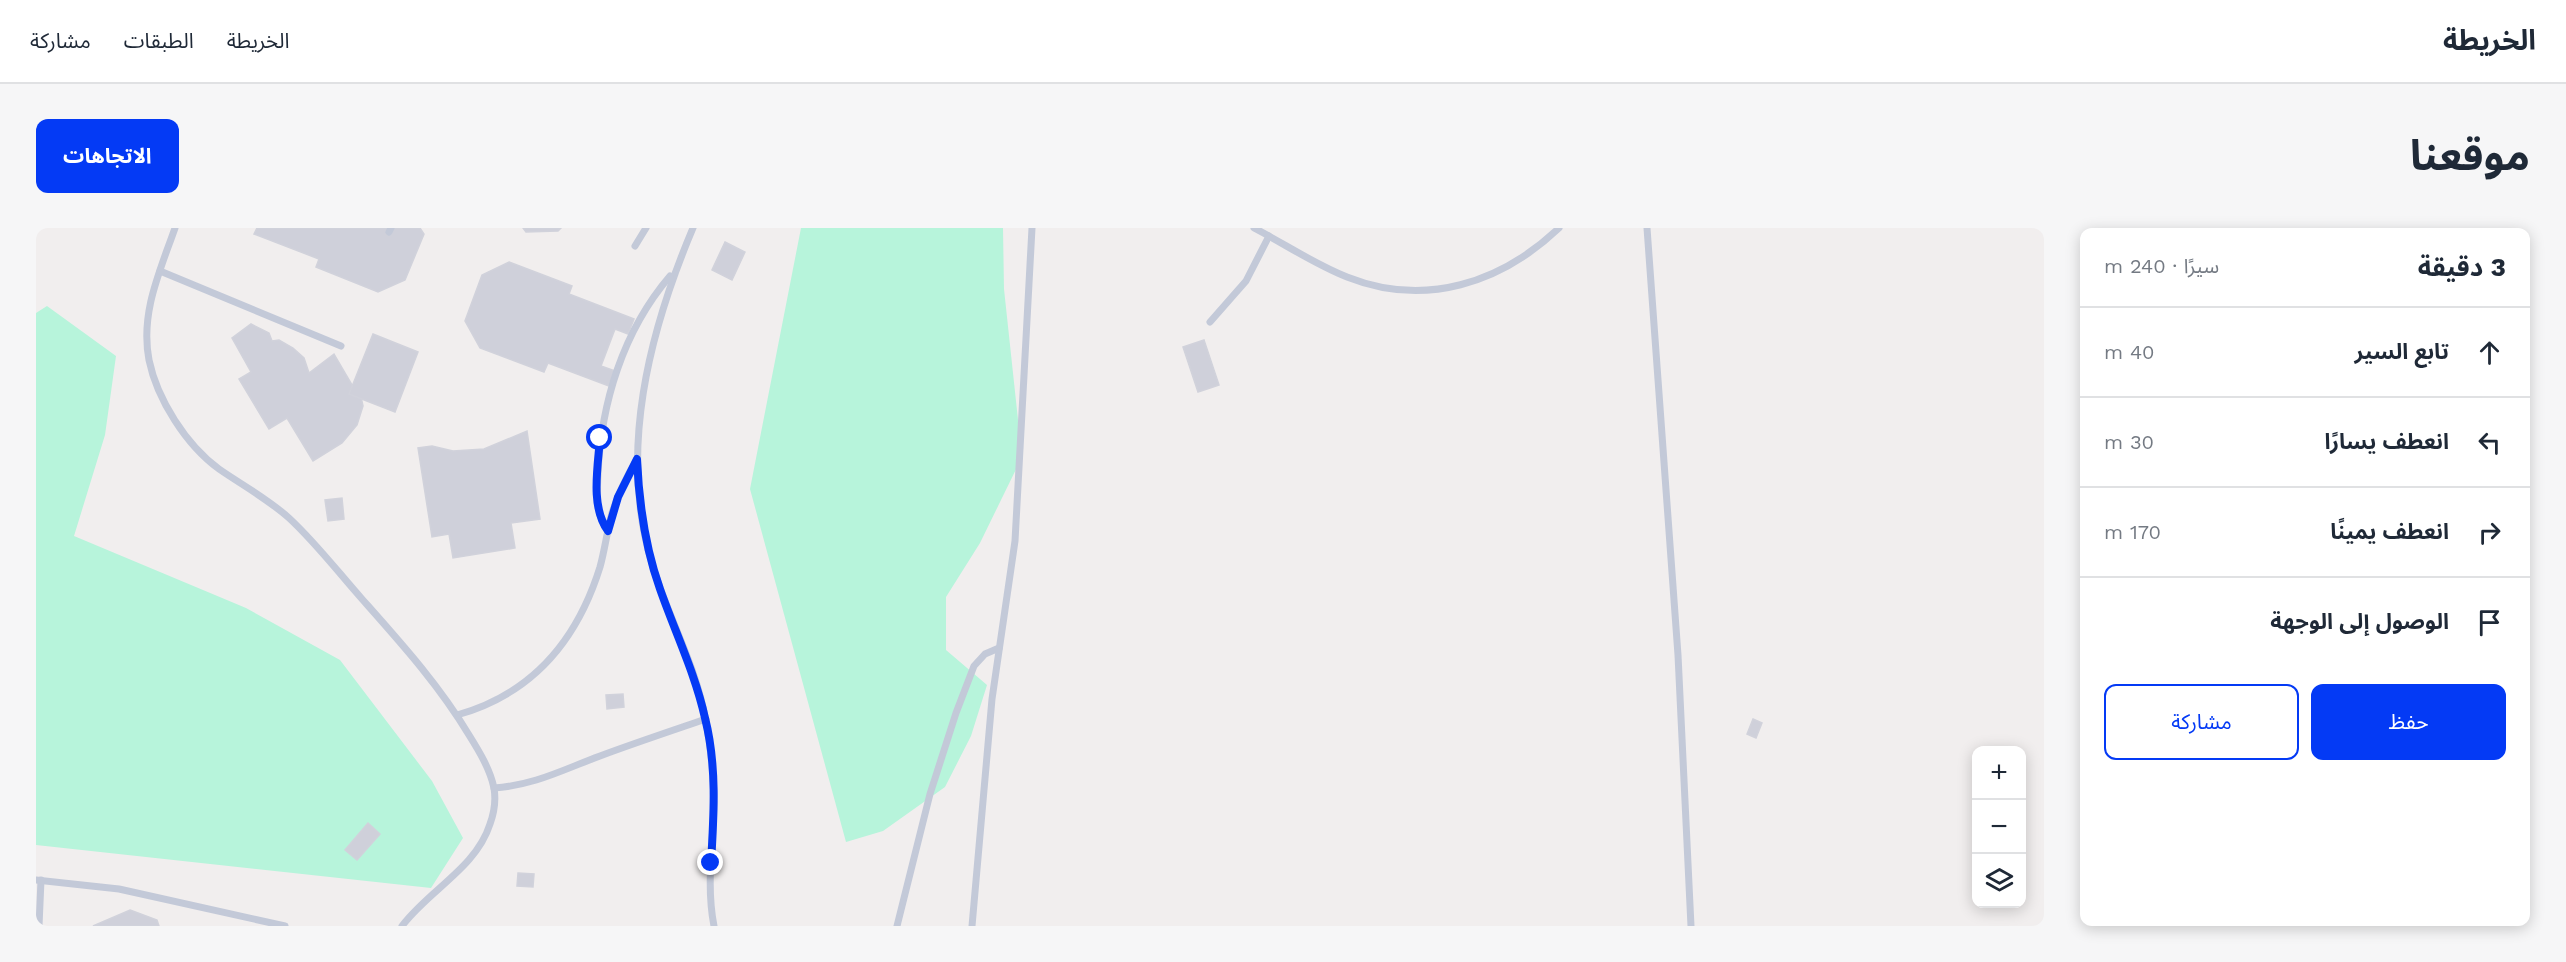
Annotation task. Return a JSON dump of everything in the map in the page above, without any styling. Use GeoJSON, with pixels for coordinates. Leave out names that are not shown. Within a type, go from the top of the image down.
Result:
{"type":"FeatureCollection","features":[{"type":"Feature","properties":{"kind":"lane"},"geometry":{"type":"LineString","coordinates":[[175,228],[149,305],[147,345],[159,388],[181,429],[203,456],[217,468],[270,503],[306,534],[411,654],[457,715],[477,748],[494,788],[493,814],[481,844],[462,867],[421,903],[402,926]]}},
{"type":"Feature","properties":{"kind":"lane"},"geometry":{"type":"LineString","coordinates":[[636,246],[646,228]]}},
{"type":"Feature","properties":{"kind":"lane"},"geometry":{"type":"LineString","coordinates":[[693,228],[674,272],[652,345],[645,382],[637,459],[640,506],[651,560],[689,662],[706,719],[713,774],[710,897],[714,926]]}},
{"type":"Feature","properties":{"kind":"lane"},"geometry":{"type":"LineString","coordinates":[[972,926],[986,750],[1011,577],[1018,505],[1032,228]]}},
{"type":"Feature","properties":{"kind":"lane"},"geometry":{"type":"LineString","coordinates":[[1254,228],[1349,278],[1391,288],[1424,290],[1457,286],[1499,272],[1540,245],[1559,228]]}},
{"type":"Feature","properties":{"kind":"lane"},"geometry":{"type":"LineString","coordinates":[[1647,228],[1677,643],[1691,926]]}},
{"type":"Feature","properties":{"kind":"lane"},"geometry":{"type":"LineString","coordinates":[[1210,322],[1224,310],[1246,282],[1269,236]]}},
{"type":"Feature","properties":{"kind":"lane"},"geometry":{"type":"LineString","coordinates":[[160,270],[341,346]]}},
{"type":"Feature","properties":{"kind":"lane"},"geometry":{"type":"LineString","coordinates":[[608,531],[599,516],[597,499],[600,438],[604,413],[616,372],[639,320],[674,272]]}},
{"type":"Feature","properties":{"kind":"lane"},"geometry":{"type":"LineString","coordinates":[[457,715],[512,692],[547,663],[573,627],[599,568],[618,497],[637,459]]}},
{"type":"Feature","properties":{"kind":"lane"},"geometry":{"type":"LineString","coordinates":[[897,926],[930,794],[967,682],[979,660],[999,648]]}},
{"type":"Feature","properties":{"kind":"lane"},"geometry":{"type":"LineString","coordinates":[[494,788],[512,787],[543,780],[598,756],[706,719]]}},
{"type":"Feature","properties":{"kind":"lane"},"geometry":{"type":"LineString","coordinates":[[39,926],[38,880],[110,887],[285,926]]}},
{"type":"Feature","properties":{"kind":"green space"},"geometry":{"type":"Polygon","coordinates":[[[801,228],[1003,228],[1004,289],[1022,457],[980,543],[946,597],[946,650],[987,685],[971,736],[945,787],[883,831],[846,842],[750,489],[801,228]]]}},
{"type":"Feature","properties":{"kind":"green space"},"geometry":{"type":"Polygon","coordinates":[[[47,306],[116,356],[105,435],[74,536],[246,608],[340,660],[432,781],[463,838],[431,888],[36,845],[36,313],[47,306]]]}},
{"type":"Feature","properties":{"kind":"building"},"geometry":{"type":"Polygon","coordinates":[[[257,228],[420,228],[424,234],[405,280],[378,292],[316,267],[319,259],[254,234],[257,228]]]}},
{"type":"Feature","properties":{"kind":"building"},"geometry":{"type":"Polygon","coordinates":[[[523,228],[561,228],[558,231],[526,232],[523,228]]]}},
{"type":"Feature","properties":{"kind":"building"},"geometry":{"type":"Polygon","coordinates":[[[725,242],[745,252],[732,280],[712,270],[725,242]]]}},
{"type":"Feature","properties":{"kind":"building"},"geometry":{"type":"Polygon","coordinates":[[[509,262],[572,286],[569,294],[634,319],[628,334],[615,329],[601,366],[615,371],[609,386],[548,363],[544,372],[480,348],[465,321],[482,275],[509,262]]]}},
{"type":"Feature","properties":{"kind":"building"},"geometry":{"type":"Polygon","coordinates":[[[251,324],[269,333],[272,341],[279,340],[293,348],[304,358],[309,373],[334,354],[352,385],[358,383],[363,406],[357,425],[342,443],[313,461],[287,418],[269,429],[239,379],[251,372],[232,338],[251,324]]]}},
{"type":"Feature","properties":{"kind":"building"},"geometry":{"type":"Polygon","coordinates":[[[373,334],[418,352],[395,412],[349,394],[373,334]]]}},
{"type":"Feature","properties":{"kind":"building"},"geometry":{"type":"Polygon","coordinates":[[[1204,340],[1219,385],[1198,392],[1183,347],[1204,340]]]}},
{"type":"Feature","properties":{"kind":"building"},"geometry":{"type":"Polygon","coordinates":[[[527,431],[540,519],[511,523],[515,548],[453,558],[449,534],[432,537],[418,448],[432,446],[453,451],[484,449],[527,431]]]}},
{"type":"Feature","properties":{"kind":"building"},"geometry":{"type":"Polygon","coordinates":[[[342,498],[344,519],[328,521],[325,500],[342,498]]]}},
{"type":"Feature","properties":{"kind":"building"},"geometry":{"type":"Polygon","coordinates":[[[623,694],[624,707],[607,709],[606,695],[623,694]]]}},
{"type":"Feature","properties":{"kind":"building"},"geometry":{"type":"Polygon","coordinates":[[[1753,719],[1762,723],[1756,738],[1747,734],[1753,719]]]}},
{"type":"Feature","properties":{"kind":"building"},"geometry":{"type":"Polygon","coordinates":[[[368,823],[380,834],[357,860],[345,850],[368,823]]]}},
{"type":"Feature","properties":{"kind":"building"},"geometry":{"type":"Polygon","coordinates":[[[518,873],[534,874],[533,887],[517,886],[518,873]]]}},
{"type":"Feature","properties":{"kind":"building"},"geometry":{"type":"Polygon","coordinates":[[[130,910],[157,920],[159,926],[93,926],[130,910]]]}},
{"type":"Feature","properties":{"kind":"route"},"geometry":{"type":"LineString","coordinates":[[600,438],[597,499],[599,516],[608,531],[618,497],[637,459],[640,506],[651,560],[689,662],[706,719],[714,802],[711,863]]}}]}
